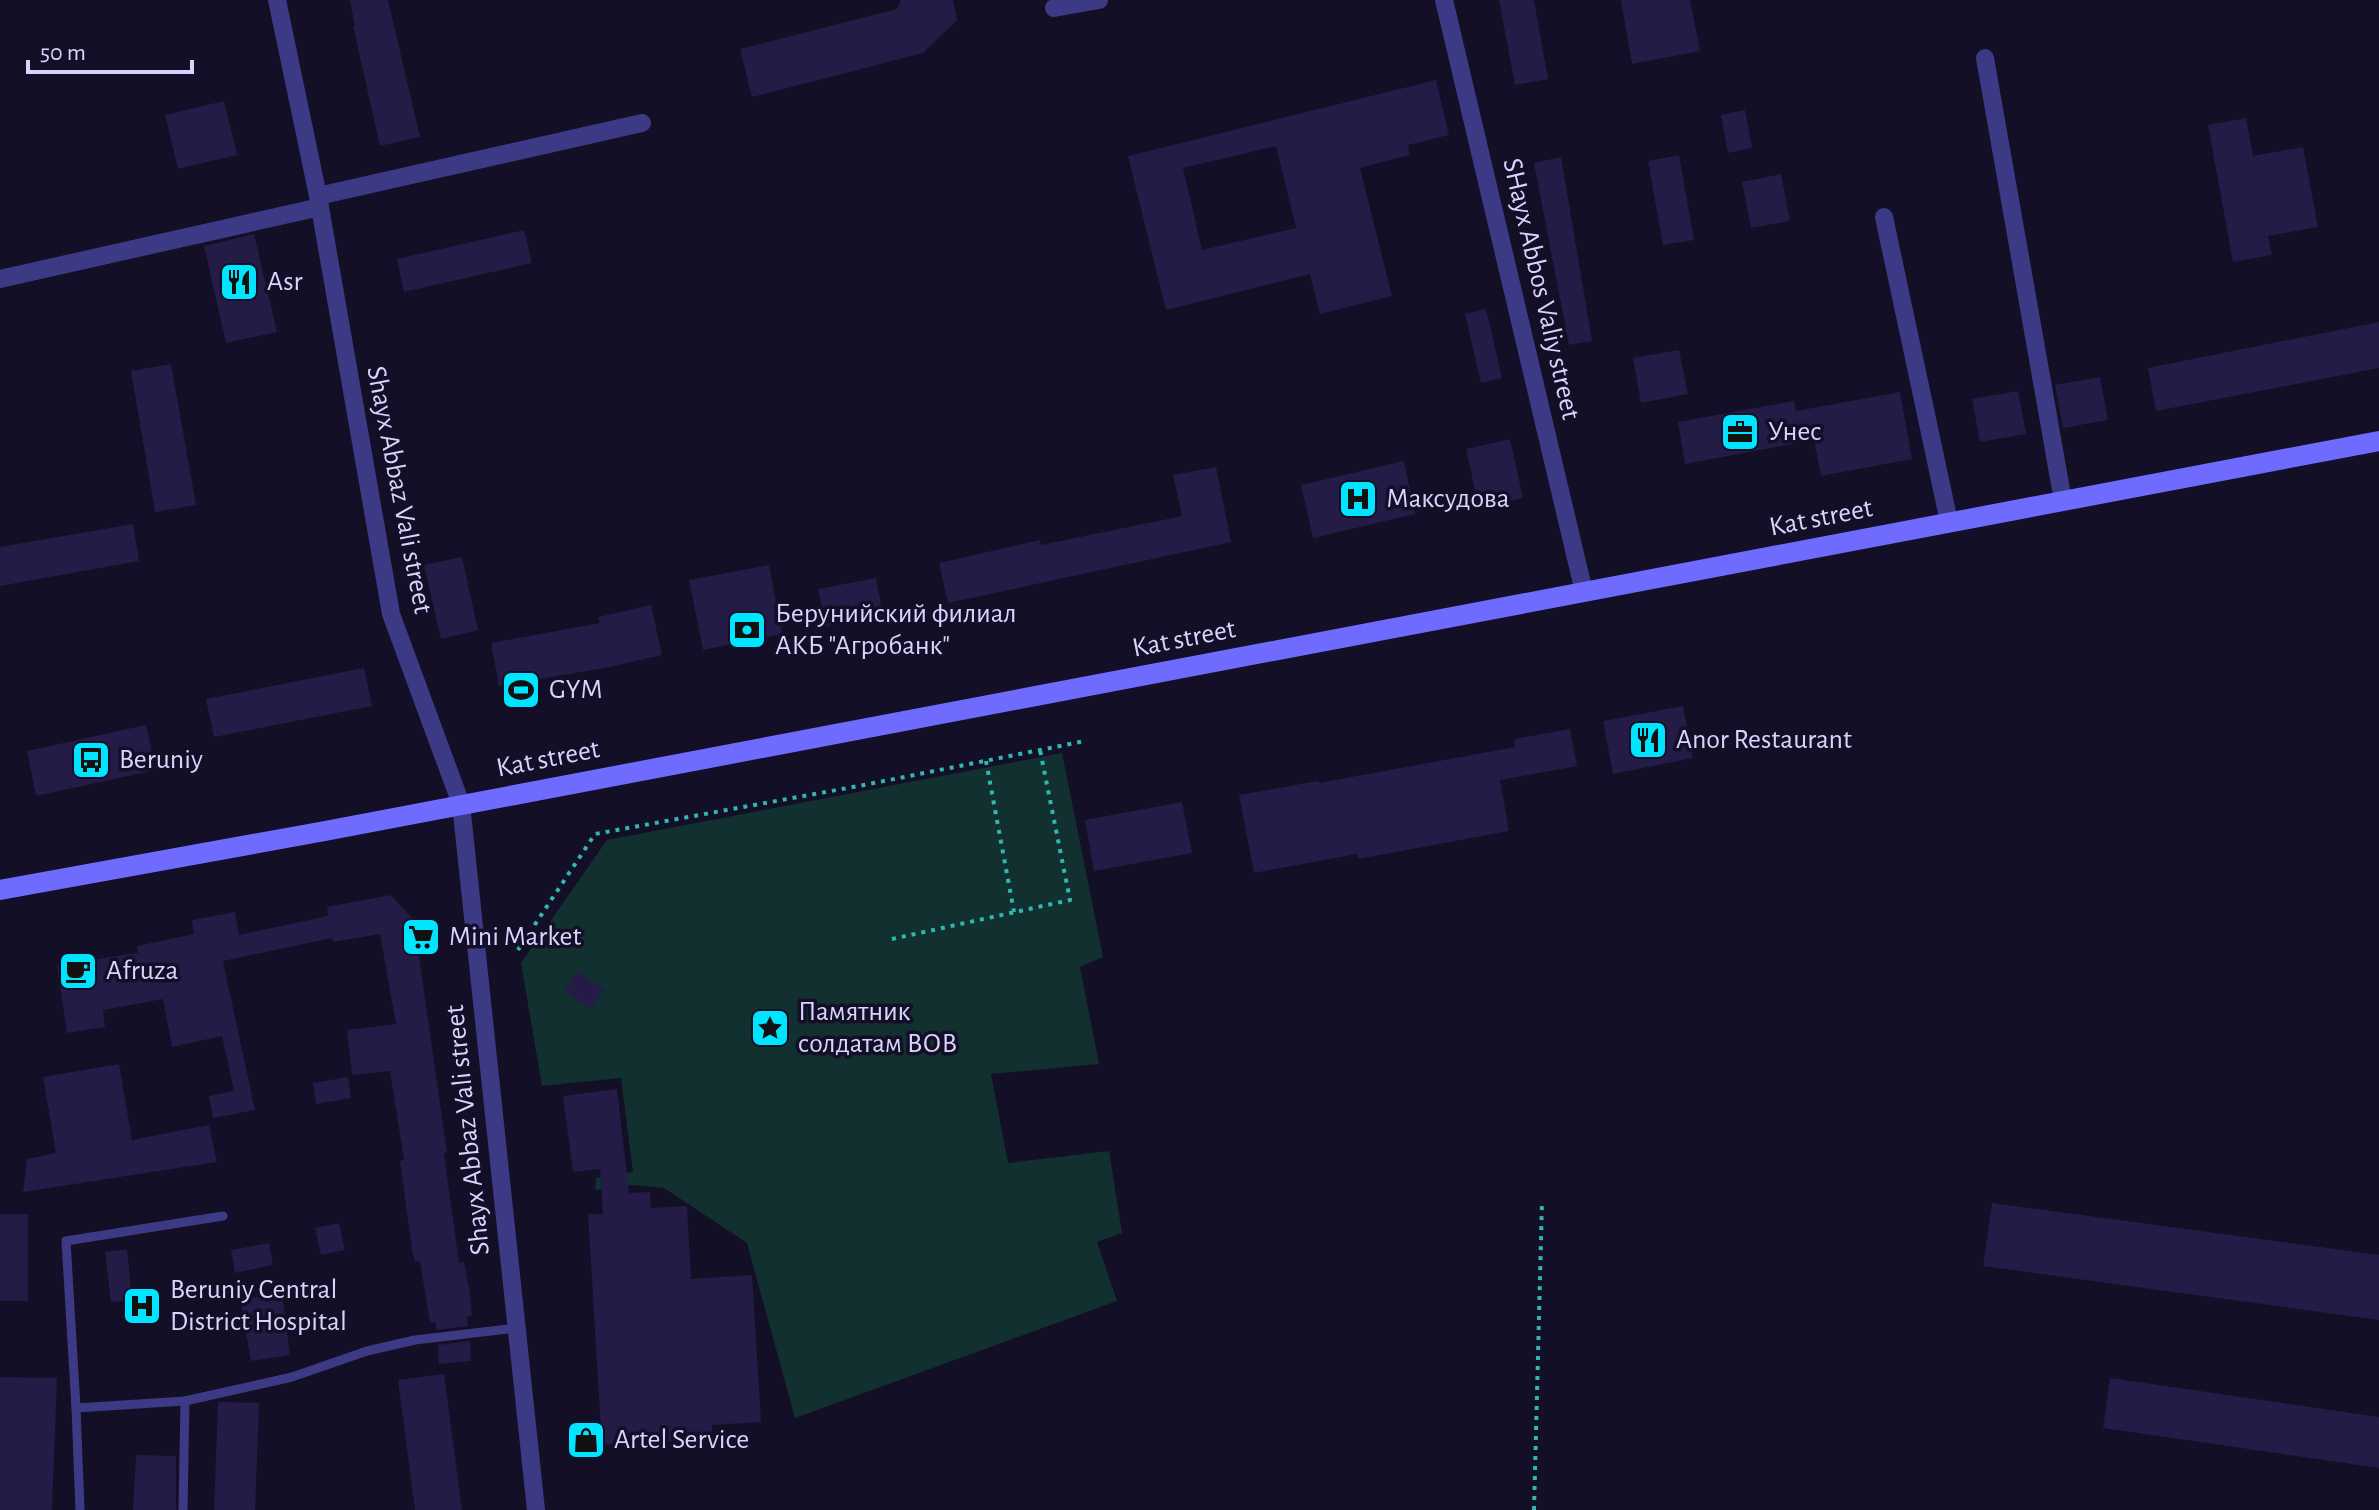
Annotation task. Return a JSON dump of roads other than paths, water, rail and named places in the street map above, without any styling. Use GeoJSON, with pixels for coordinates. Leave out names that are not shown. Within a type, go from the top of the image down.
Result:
{"type":"FeatureCollection","features":[{"type":"Feature","properties":{"kind":"street","name":"Shayx Abbaz Vali street"},"geometry":{"type":"LineString","coordinates":[[277,0],[319,201],[391,614],[461,804],[536,1510]]}},
{"type":"Feature","properties":{"kind":"street"},"geometry":{"type":"LineString","coordinates":[[1054,8],[1099,0]]}},
{"type":"Feature","properties":{"kind":"street","name":"SHayx Abbos Valiy street"},"geometry":{"type":"LineString","coordinates":[[1444,0],[1584,592]]}},
{"type":"Feature","properties":{"kind":"street"},"geometry":{"type":"LineString","coordinates":[[1985,58],[2063,501]]}},
{"type":"Feature","properties":{"kind":"street"},"geometry":{"type":"LineString","coordinates":[[0,279],[642,123]]}},
{"type":"Feature","properties":{"kind":"street"},"geometry":{"type":"LineString","coordinates":[[1884,217],[1949,522]]}},
{"type":"Feature","properties":{"kind":"street","name":"Kat street"},"geometry":{"type":"LineString","coordinates":[[0,890],[2379,441]]}},
{"type":"Feature","properties":{"kind":"lane"},"geometry":{"type":"LineString","coordinates":[[80,1510],[66,1241],[223,1216]]}},
{"type":"Feature","properties":{"kind":"lane"},"geometry":{"type":"LineString","coordinates":[[76,1408],[185,1401],[292,1377],[367,1351],[415,1340],[517,1328]]}},
{"type":"Feature","properties":{"kind":"lane"},"geometry":{"type":"LineString","coordinates":[[183,1510],[185,1401]]}},
{"type":"Feature","properties":{"kind":"place","name":"Asr"},"geometry":{"type":"Point","coordinates":[239,282]}},
{"type":"Feature","properties":{"kind":"place","name":"Унес"},"geometry":{"type":"Point","coordinates":[1740,432]}},
{"type":"Feature","properties":{"kind":"place","name":"Максудова"},"geometry":{"type":"Point","coordinates":[1358,499]}},
{"type":"Feature","properties":{"kind":"place","name":"Берунийский филиал АКБ \"Агробанк\""},"geometry":{"type":"Point","coordinates":[747,630]}},
{"type":"Feature","properties":{"kind":"place","name":"GYM"},"geometry":{"type":"Point","coordinates":[521,690]}},
{"type":"Feature","properties":{"kind":"place","name":"Anor Restaurant"},"geometry":{"type":"Point","coordinates":[1648,740]}},
{"type":"Feature","properties":{"kind":"place","name":"Beruniy"},"geometry":{"type":"Point","coordinates":[91,760]}},
{"type":"Feature","properties":{"kind":"place","name":"Mini Market"},"geometry":{"type":"Point","coordinates":[421,937]}},
{"type":"Feature","properties":{"kind":"place","name":"Afruza"},"geometry":{"type":"Point","coordinates":[78,971]}},
{"type":"Feature","properties":{"kind":"place","name":"Памятник солдатам ВОВ"},"geometry":{"type":"Point","coordinates":[770,1028]}},
{"type":"Feature","properties":{"kind":"place","name":"Beruniy Central District Hospital"},"geometry":{"type":"Point","coordinates":[142,1306]}},
{"type":"Feature","properties":{"kind":"place","name":"Artel Service"},"geometry":{"type":"Point","coordinates":[586,1440]}}]}
